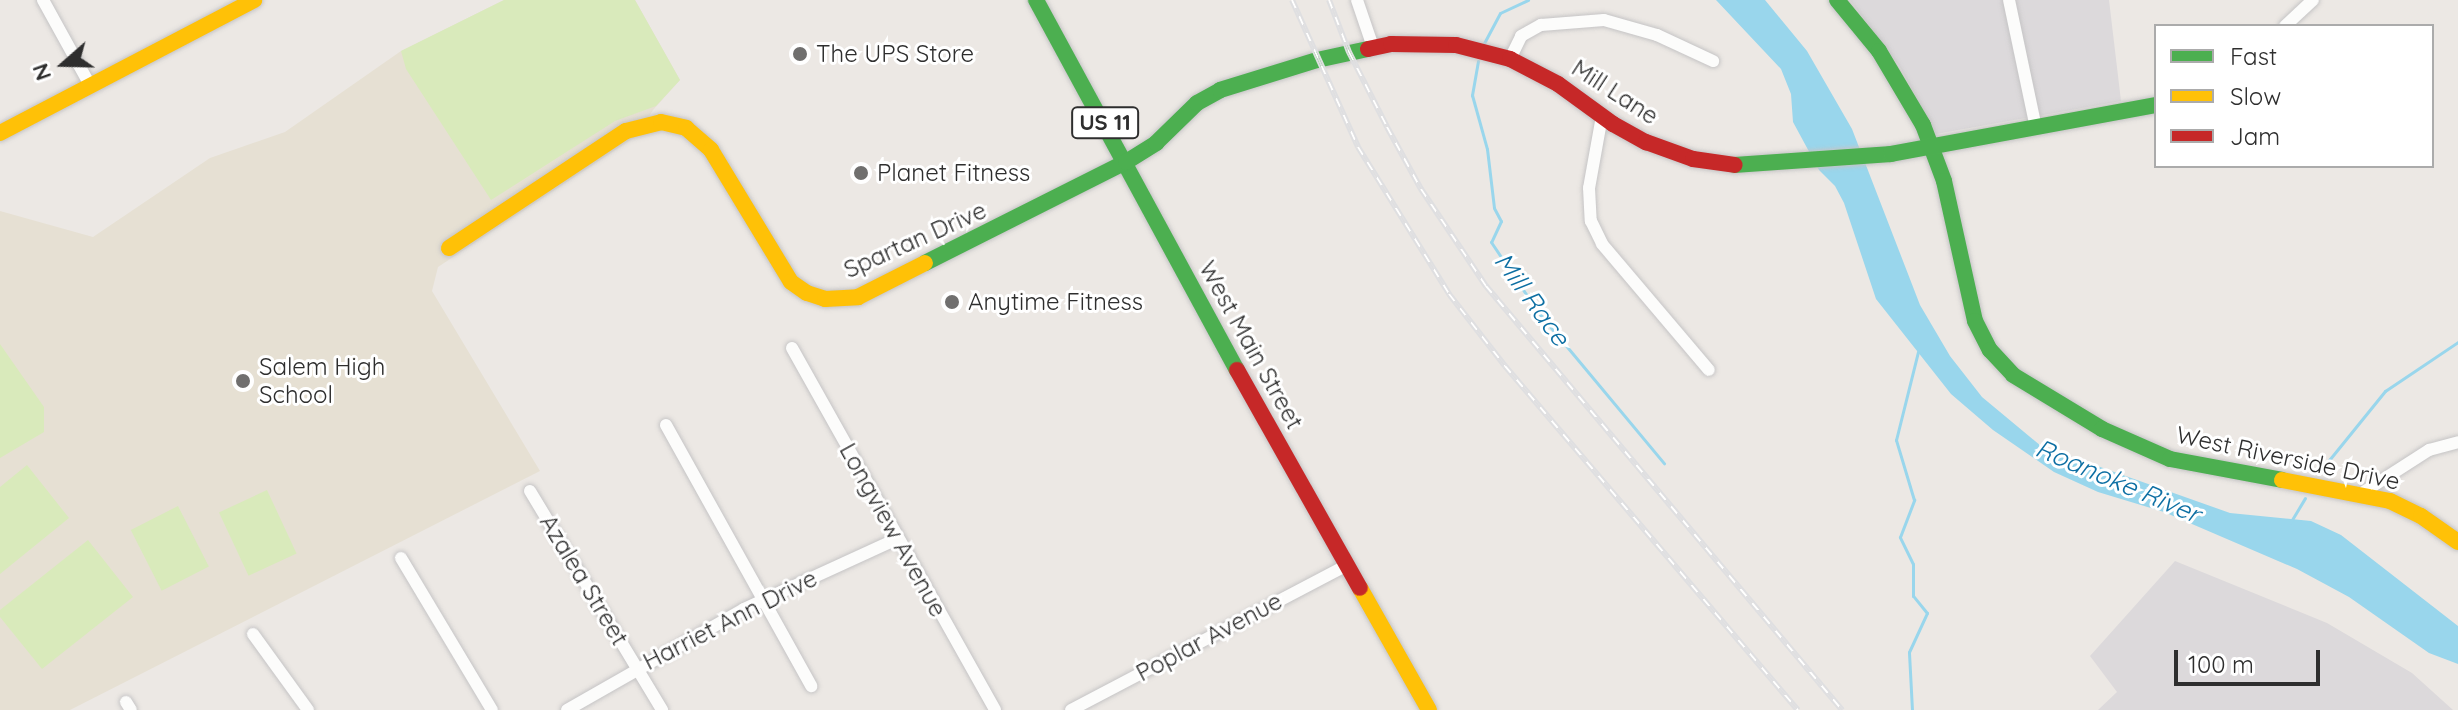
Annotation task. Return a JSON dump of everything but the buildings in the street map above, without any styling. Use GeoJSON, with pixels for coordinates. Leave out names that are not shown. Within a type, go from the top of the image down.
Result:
{"type":"FeatureCollection","features":[{"type":"Feature","properties":{"kind":"street"},"geometry":{"type":"LineString","coordinates":[[43,0],[91,87]]}},
{"type":"Feature","properties":{"kind":"street"},"geometry":{"type":"LineString","coordinates":[[0,133],[254,0]]}},
{"type":"Feature","properties":{"kind":"street","name":"West Main Street"},"geometry":{"type":"LineString","coordinates":[[1036,0],[1241,378],[1429,710]]}},
{"type":"Feature","properties":{"kind":"street"},"geometry":{"type":"LineString","coordinates":[[1357,0],[1373,47]]}},
{"type":"Feature","properties":{"kind":"street","name":"West Riverside Drive"},"geometry":{"type":"LineString","coordinates":[[1837,0],[1898,81],[1933,146],[1975,321],[1990,350],[2013,375],[2080,417],[2170,459],[2226,472],[2362,493],[2421,516],[2458,542]]}},
{"type":"Feature","properties":{"kind":"street"},"geometry":{"type":"LineString","coordinates":[[2009,0],[2036,128]]}},
{"type":"Feature","properties":{"kind":"street"},"geometry":{"type":"LineString","coordinates":[[2287,24],[2313,0]]}},
{"type":"Feature","properties":{"kind":"street"},"geometry":{"type":"LineString","coordinates":[[1510,59],[1521,36],[1541,25],[1604,20],[1657,35],[1713,61]]}},
{"type":"Feature","properties":{"kind":"street","name":"Mill Lane"},"geometry":{"type":"LineString","coordinates":[[1126,162],[1156,143],[1197,103],[1220,90],[1373,47],[1436,43],[1510,59],[1558,84],[1602,116],[1646,142],[1693,159],[1742,166],[1811,163],[1891,154],[2154,105]]}},
{"type":"Feature","properties":{"kind":"street"},"geometry":{"type":"LineString","coordinates":[[1602,116],[1589,188],[1591,221],[1602,244],[1709,370]]}},
{"type":"Feature","properties":{"kind":"street","name":"Spartan Drive"},"geometry":{"type":"LineString","coordinates":[[449,248],[626,131],[661,122],[686,128],[711,150],[791,282],[816,297],[858,297],[1126,162]]}},
{"type":"Feature","properties":{"kind":"street","name":"Longview Avenue"},"geometry":{"type":"LineString","coordinates":[[792,348],[995,710]]}},
{"type":"Feature","properties":{"kind":"street"},"geometry":{"type":"LineString","coordinates":[[666,425],[811,686]]}},
{"type":"Feature","properties":{"kind":"street"},"geometry":{"type":"LineString","coordinates":[[2362,493],[2429,450],[2458,442]]}},
{"type":"Feature","properties":{"kind":"street","name":"Azalea Street"},"geometry":{"type":"LineString","coordinates":[[530,491],[662,710]]}},
{"type":"Feature","properties":{"kind":"street","name":"Harriet Ann Drive"},"geometry":{"type":"LineString","coordinates":[[567,710],[763,599],[897,539]]}},
{"type":"Feature","properties":{"kind":"street"},"geometry":{"type":"LineString","coordinates":[[401,558],[492,710]]}},
{"type":"Feature","properties":{"kind":"street","name":"Poplar Avenue"},"geometry":{"type":"LineString","coordinates":[[1071,710],[1347,565]]}},
{"type":"Feature","properties":{"kind":"street"},"geometry":{"type":"LineString","coordinates":[[253,634],[308,710]]}},
{"type":"Feature","properties":{"kind":"shaded area","name":"Salem High School"},"geometry":{"type":"Polygon","coordinates":[[[504,0],[635,0],[680,80],[653,110],[638,135],[438,267],[432,291],[540,471],[70,710],[0,710],[0,211],[93,237],[210,158],[285,132],[401,51],[504,0]]]}},
{"type":"Feature","properties":{"kind":"shaded area"},"geometry":{"type":"Polygon","coordinates":[[[1850,0],[2109,0],[2121,101],[1936,134],[1900,67],[1850,0]]]}},
{"type":"Feature","properties":{"kind":"shaded area"},"geometry":{"type":"Polygon","coordinates":[[[2175,561],[2327,623],[2412,673],[2453,710],[2098,710],[2117,692],[2090,656],[2175,561]]]}},
{"type":"Feature","properties":{"kind":"green space"},"geometry":{"type":"Polygon","coordinates":[[[504,0],[635,0],[680,80],[656,106],[615,121],[491,200],[406,69],[401,51],[504,0]]]}},
{"type":"Feature","properties":{"kind":"green space"},"geometry":{"type":"Polygon","coordinates":[[[0,344],[44,407],[44,432],[0,458],[0,344]]]}},
{"type":"Feature","properties":{"kind":"green space"},"geometry":{"type":"Polygon","coordinates":[[[27,465],[69,518],[0,574],[0,487],[27,465]]]}},
{"type":"Feature","properties":{"kind":"green space"},"geometry":{"type":"Polygon","coordinates":[[[267,490],[297,553],[249,576],[219,512],[267,490]]]}},
{"type":"Feature","properties":{"kind":"green space"},"geometry":{"type":"Polygon","coordinates":[[[178,506],[209,567],[162,591],[131,530],[178,506]]]}},
{"type":"Feature","properties":{"kind":"green space"},"geometry":{"type":"Polygon","coordinates":[[[88,540],[133,597],[42,669],[0,617],[0,610],[88,540]]]}},
{"type":"Feature","properties":{"kind":"water","name":"Roanoke River"},"geometry":{"type":"Polygon","coordinates":[[[1716,0],[1765,0],[1807,51],[1852,129],[1920,305],[1950,356],[1982,397],[2041,446],[2230,513],[2311,521],[2341,535],[2458,626],[2458,664],[2429,653],[2349,597],[2297,569],[2164,512],[2098,492],[2054,472],[1993,430],[1951,394],[1876,299],[1844,203],[1835,186],[1819,170],[1793,122],[1791,94],[1781,69],[1716,0]]]}},
{"type":"Feature","properties":{"kind":"waterway","name":"Mill Race"},"geometry":{"type":"LineString","coordinates":[[1483,45],[1500,13],[1528,0]]}},
{"type":"Feature","properties":{"kind":"waterway","name":"Mill Race"},"geometry":{"type":"LineString","coordinates":[[1478,61],[1472,95],[1487,149],[1494,208],[1501,221],[1491,242],[1538,312],[1664,463]]}},
{"type":"Feature","properties":{"kind":"waterway"},"geometry":{"type":"LineString","coordinates":[[2321,470],[2385,391],[2458,342]]}},
{"type":"Feature","properties":{"kind":"waterway","name":"Mill Race"},"geometry":{"type":"LineString","coordinates":[[1912,710],[1909,652],[1927,613],[1913,596],[1913,564],[1900,537],[1914,500],[1896,440],[1918,352]]}},
{"type":"Feature","properties":{"kind":"waterway"},"geometry":{"type":"LineString","coordinates":[[2290,523],[2305,498]]}},
{"type":"Feature","properties":{"kind":"railway"},"geometry":{"type":"LineString","coordinates":[[1292,0],[1358,147],[1449,294],[1505,366],[1798,710]]}},
{"type":"Feature","properties":{"kind":"railway"},"geometry":{"type":"LineString","coordinates":[[1329,0],[1349,52],[1421,189],[1486,286],[1842,710]]}},
{"type":"Feature","properties":{"kind":"traffic: fast"},"geometry":{"type":"LineString","coordinates":[[1036,0],[1237,370]]}},
{"type":"Feature","properties":{"kind":"traffic: fast"},"geometry":{"type":"LineString","coordinates":[[1837,0],[1879,51],[1923,125],[1944,181],[1975,321],[1990,350],[2013,375],[2102,429],[2170,459],[2282,480]]}},
{"type":"Feature","properties":{"kind":"traffic: fast"},"geometry":{"type":"LineString","coordinates":[[925,263],[1126,162],[1156,143],[1197,103],[1220,90],[1317,60],[1368,49]]}},
{"type":"Feature","properties":{"kind":"traffic: fast"},"geometry":{"type":"LineString","coordinates":[[1735,165],[1891,154],[2154,105]]}},
{"type":"Feature","properties":{"kind":"traffic: slow"},"geometry":{"type":"LineString","coordinates":[[0,133],[254,0]]}},
{"type":"Feature","properties":{"kind":"traffic: slow"},"geometry":{"type":"LineString","coordinates":[[449,248],[626,131],[661,122],[686,128],[711,150],[791,282],[807,293],[825,299],[858,297],[925,263]]}},
{"type":"Feature","properties":{"kind":"traffic: slow"},"geometry":{"type":"LineString","coordinates":[[2282,480],[2390,501],[2421,516],[2458,542]]}},
{"type":"Feature","properties":{"kind":"traffic: slow"},"geometry":{"type":"LineString","coordinates":[[1360,588],[1429,710]]}},
{"type":"Feature","properties":{"kind":"traffic: jam"},"geometry":{"type":"LineString","coordinates":[[1368,49],[1391,44],[1456,45],[1510,59],[1558,84],[1613,124],[1646,142],[1693,159],[1735,165]]}},
{"type":"Feature","properties":{"kind":"traffic: jam"},"geometry":{"type":"LineString","coordinates":[[1237,370],[1360,588]]}},
{"type":"Feature","properties":{"kind":"place","name":"The UPS Store"},"geometry":{"type":"Point","coordinates":[800,54]}},
{"type":"Feature","properties":{"kind":"place","name":"Planet Fitness"},"geometry":{"type":"Point","coordinates":[861,173]}},
{"type":"Feature","properties":{"kind":"place","name":"Anytime Fitness"},"geometry":{"type":"Point","coordinates":[952,302]}},
{"type":"Feature","properties":{"kind":"place","name":"Salem High School"},"geometry":{"type":"Point","coordinates":[243,381]}}]}
